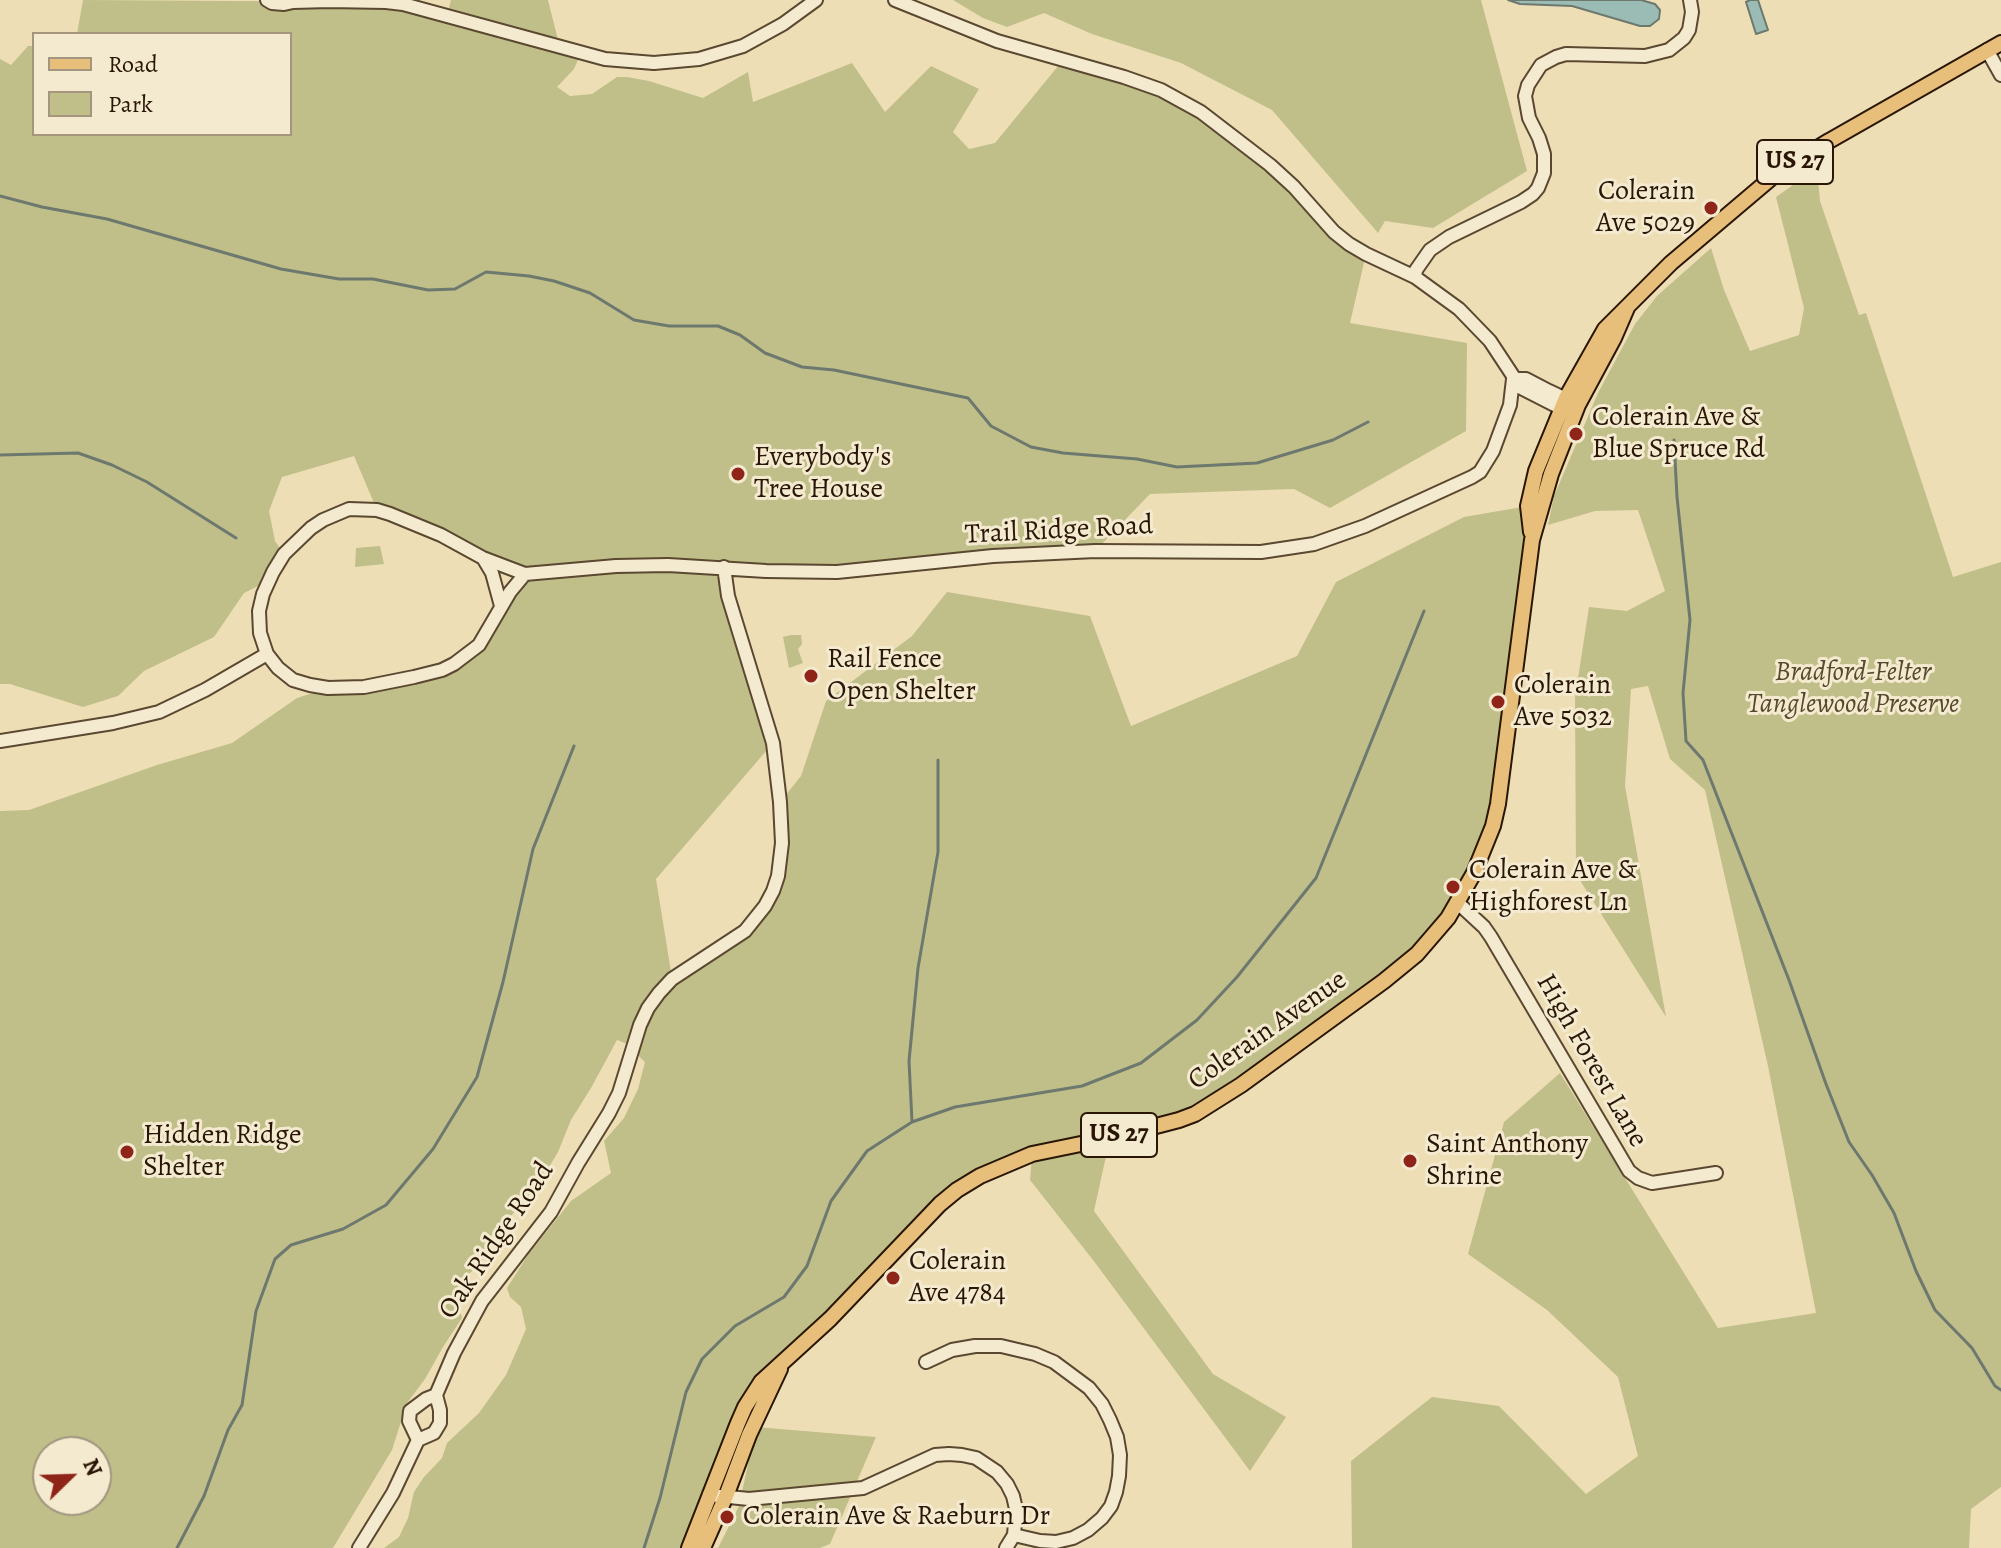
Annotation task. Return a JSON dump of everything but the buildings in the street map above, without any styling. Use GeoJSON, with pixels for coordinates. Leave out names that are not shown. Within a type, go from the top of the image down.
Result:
{"type":"FeatureCollection","features":[{"type":"Feature","properties":{"kind":"main road","name":"Colerain Avenue"},"geometry":{"type":"LineString","coordinates":[[689,1548],[745,1407],[761,1382],[830,1319],[957,1190],[999,1167],[1032,1154],[1110,1138],[1195,1114],[1241,1085],[1417,954],[1458,903],[1483,853],[1498,804],[1532,540],[1528,506],[1536,471],[1570,407],[1614,338],[1627,308],[1671,263],[1776,174],[1994,46]]}},
{"type":"Feature","properties":{"kind":"main road","name":"Colerain Avenue"},"geometry":{"type":"LineString","coordinates":[[703,1548],[783,1362]]}},
{"type":"Feature","properties":{"kind":"street"},"geometry":{"type":"LineString","coordinates":[[267,0],[284,4],[394,3],[605,59],[654,63],[699,59],[743,46],[783,24],[816,0]]}},
{"type":"Feature","properties":{"kind":"street"},"geometry":{"type":"LineString","coordinates":[[895,0],[997,41],[1124,77],[1177,98],[1270,165],[1349,244],[1415,277],[1459,309],[1476,324],[1521,388],[1570,407]]}},
{"type":"Feature","properties":{"kind":"street"},"geometry":{"type":"LineString","coordinates":[[1415,277],[1416,270],[1430,250],[1449,237],[1521,202],[1538,188],[1544,173],[1544,154],[1529,118],[1525,96],[1541,65],[1566,54],[1645,56],[1669,50],[1689,30],[1690,0]]}},
{"type":"Feature","properties":{"kind":"street"},"geometry":{"type":"LineString","coordinates":[[1994,46],[2001,75]]}},
{"type":"Feature","properties":{"kind":"street"},"geometry":{"type":"LineString","coordinates":[[1513,379],[1526,379],[1570,407]]}},
{"type":"Feature","properties":{"kind":"street","name":"Trail Ridge Road"},"geometry":{"type":"LineString","coordinates":[[267,654],[260,633],[259,611],[273,572],[284,554],[311,528],[349,509],[390,514],[441,535],[483,558],[525,574],[668,565],[837,572],[993,556],[1095,551],[1261,552],[1314,544],[1365,526],[1480,472],[1493,451],[1510,405],[1513,379]]}},
{"type":"Feature","properties":{"kind":"street"},"geometry":{"type":"LineString","coordinates":[[1510,405],[1535,396]]}},
{"type":"Feature","properties":{"kind":"street"},"geometry":{"type":"LineString","coordinates":[[483,558],[492,573],[501,606]]}},
{"type":"Feature","properties":{"kind":"street","name":"Oak Ridge Road"},"geometry":{"type":"LineString","coordinates":[[359,1548],[393,1493],[418,1440],[434,1433],[440,1423],[436,1395],[482,1301],[551,1212],[609,1113],[619,1093],[648,1008],[672,979],[745,931],[773,891],[782,843],[773,743],[728,596],[724,567]]}},
{"type":"Feature","properties":{"kind":"street"},"geometry":{"type":"LineString","coordinates":[[0,741],[113,723],[159,712],[267,654],[293,680],[328,688],[364,687],[442,670],[479,645],[501,606],[525,574]]}},
{"type":"Feature","properties":{"kind":"street","name":"High Forest Lane"},"geometry":{"type":"LineString","coordinates":[[1458,903],[1491,937],[1629,1171],[1652,1183],[1716,1173]]}},
{"type":"Feature","properties":{"kind":"street"},"geometry":{"type":"LineString","coordinates":[[926,1362],[952,1350],[975,1346],[1018,1349],[1054,1362],[1089,1388],[1102,1404],[1117,1437],[1120,1455],[1119,1476],[1111,1506],[1088,1530],[1073,1538],[1056,1542],[1014,1535]]}},
{"type":"Feature","properties":{"kind":"street","name":"Oak Ridge Road"},"geometry":{"type":"LineString","coordinates":[[418,1440],[409,1421],[410,1411],[436,1395]]}},
{"type":"Feature","properties":{"kind":"street"},"geometry":{"type":"LineString","coordinates":[[709,1495],[749,1499],[863,1488],[935,1455],[962,1455],[988,1465],[1007,1484],[1016,1509],[1014,1535],[1006,1548]]}},
{"type":"Feature","properties":{"kind":"green space"},"geometry":{"type":"Polygon","coordinates":[[[83,0],[386,2],[447,16],[451,0],[548,0],[560,48],[581,53],[574,69],[557,87],[570,96],[592,94],[617,77],[627,77],[703,98],[748,72],[753,102],[852,63],[885,112],[931,66],[979,89],[953,132],[969,149],[995,143],[1063,60],[1124,77],[1201,112],[1366,254],[1350,323],[1467,343],[1466,431],[1330,508],[1294,489],[1150,494],[1095,551],[877,568],[724,567],[773,743],[656,879],[672,978],[734,939],[773,891],[780,802],[801,776],[826,701],[912,636],[947,592],[1090,616],[1131,726],[1297,656],[1336,582],[1464,517],[1528,506],[1532,540],[1483,853],[1417,954],[1195,1114],[1110,1138],[1094,1211],[1213,1374],[1286,1417],[1250,1471],[1030,1180],[1032,1155],[980,1176],[761,1382],[689,1548],[384,1548],[399,1537],[408,1518],[414,1492],[442,1458],[447,1443],[479,1413],[506,1375],[526,1329],[521,1307],[510,1297],[507,1288],[528,1255],[571,1201],[611,1173],[604,1141],[624,1118],[638,1089],[645,1062],[625,1043],[617,1040],[539,1184],[491,1236],[483,1260],[467,1276],[458,1303],[462,1318],[407,1403],[392,1450],[333,1548],[0,1548],[0,811],[29,810],[157,765],[232,743],[297,698],[328,688],[364,687],[465,657],[525,574],[377,510],[354,456],[282,477],[269,511],[275,541],[284,554],[268,581],[244,593],[214,637],[144,671],[118,696],[83,707],[10,684],[0,684],[0,59],[11,65],[28,46],[32,46],[32,136],[292,136],[292,32],[77,32],[83,0]]]}},
{"type":"Feature","properties":{"kind":"green space"},"geometry":{"type":"Polygon","coordinates":[[[953,0],[1481,0],[1527,171],[1433,228],[1385,221],[1378,233],[1272,110],[1181,63],[1092,34],[1044,13],[1007,27],[983,18],[953,0]]]}},
{"type":"Feature","properties":{"kind":"green space","name":"Bradford-Felter Tanglewood Preserve"},"geometry":{"type":"Polygon","coordinates":[[[1817,168],[1820,201],[1859,315],[1866,313],[1953,577],[2001,562],[2001,1487],[1971,1509],[1969,1548],[1352,1548],[1351,1461],[1432,1397],[1499,1406],[1586,1494],[1638,1456],[1618,1377],[1547,1310],[1468,1254],[1504,1122],[1560,1073],[1718,1328],[1816,1313],[1768,1066],[1705,790],[1670,759],[1648,686],[1631,689],[1625,786],[1666,1017],[1576,874],[1575,698],[1589,607],[1627,611],[1665,591],[1638,510],[1595,511],[1548,525],[1554,496],[1598,393],[1635,324],[1657,296],[1711,248],[1724,290],[1750,351],[1799,335],[1804,308],[1776,197],[1817,168]]]}},
{"type":"Feature","properties":{"kind":"green space"},"geometry":{"type":"Polygon","coordinates":[[[380,546],[384,564],[355,567],[356,548],[380,546]]]}},
{"type":"Feature","properties":{"kind":"green space"},"geometry":{"type":"Polygon","coordinates":[[[801,635],[802,644],[798,649],[803,663],[789,668],[783,637],[801,635]]]}},
{"type":"Feature","properties":{"kind":"green space"},"geometry":{"type":"Polygon","coordinates":[[[756,1427],[876,1437],[830,1544],[820,1548],[718,1548],[739,1506],[756,1427]]]}},
{"type":"Feature","properties":{"kind":"water"},"geometry":{"type":"Polygon","coordinates":[[[1508,0],[1641,0],[1655,4],[1660,10],[1659,19],[1650,26],[1640,26],[1572,6],[1520,4],[1508,0]]]}},
{"type":"Feature","properties":{"kind":"water"},"geometry":{"type":"Polygon","coordinates":[[[1758,0],[1768,30],[1756,34],[1746,2],[1758,0]]]}},
{"type":"Feature","properties":{"kind":"waterway"},"geometry":{"type":"LineString","coordinates":[[0,196],[107,219],[281,269],[339,279],[373,279],[428,290],[455,289],[486,272],[554,281],[590,293],[634,320],[669,326],[718,326],[740,335],[765,353],[802,367],[834,370],[968,398],[991,426],[1031,447],[1063,453],[1137,459],[1177,467],[1257,463],[1333,440],[1368,422]]}},
{"type":"Feature","properties":{"kind":"waterway"},"geometry":{"type":"LineString","coordinates":[[1674,440],[1690,620],[1683,693],[1686,741],[1703,760],[1849,1142],[1894,1213],[1935,1310],[1972,1348],[1995,1386],[2001,1390]]}},
{"type":"Feature","properties":{"kind":"waterway"},"geometry":{"type":"LineString","coordinates":[[0,455],[78,453],[147,482],[236,538]]}},
{"type":"Feature","properties":{"kind":"waterway"},"geometry":{"type":"LineString","coordinates":[[644,1548],[660,1498],[686,1392],[702,1359],[735,1326],[784,1297],[807,1266],[831,1201],[867,1151],[912,1122],[955,1107],[1082,1086],[1141,1063],[1197,1020],[1237,977],[1316,878],[1424,611]]}},
{"type":"Feature","properties":{"kind":"waterway"},"geometry":{"type":"LineString","coordinates":[[177,1548],[204,1496],[228,1430],[242,1405],[256,1311],[275,1259],[291,1245],[343,1229],[386,1205],[433,1149],[477,1077],[503,982],[533,849],[574,746]]}},
{"type":"Feature","properties":{"kind":"waterway"},"geometry":{"type":"LineString","coordinates":[[912,1122],[909,1061],[918,968],[938,852],[938,760]]}},
{"type":"Feature","properties":{"kind":"place","name":"Colerain Ave 5029"},"geometry":{"type":"Point","coordinates":[1711,208]}},
{"type":"Feature","properties":{"kind":"place","name":"Colerain Ave & Blue Spruce Rd"},"geometry":{"type":"Point","coordinates":[1576,434]}},
{"type":"Feature","properties":{"kind":"place","name":"Everybody's Tree House"},"geometry":{"type":"Point","coordinates":[738,474]}},
{"type":"Feature","properties":{"kind":"place","name":"Rail Fence Open Shelter"},"geometry":{"type":"Point","coordinates":[811,676]}},
{"type":"Feature","properties":{"kind":"place","name":"Colerain Ave 5032"},"geometry":{"type":"Point","coordinates":[1498,702]}},
{"type":"Feature","properties":{"kind":"place","name":"Colerain Ave & Highforest Ln"},"geometry":{"type":"Point","coordinates":[1453,887]}},
{"type":"Feature","properties":{"kind":"place","name":"Hidden Ridge Shelter"},"geometry":{"type":"Point","coordinates":[127,1152]}},
{"type":"Feature","properties":{"kind":"place","name":"Saint Anthony Shrine"},"geometry":{"type":"Point","coordinates":[1410,1161]}},
{"type":"Feature","properties":{"kind":"place","name":"Colerain Ave 4784"},"geometry":{"type":"Point","coordinates":[893,1278]}},
{"type":"Feature","properties":{"kind":"place","name":"Colerain Ave & Raeburn Dr"},"geometry":{"type":"Point","coordinates":[727,1517]}}]}
